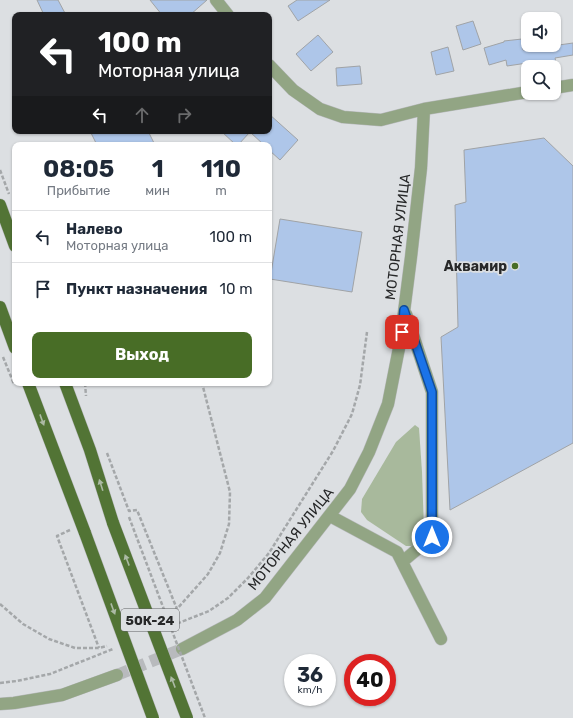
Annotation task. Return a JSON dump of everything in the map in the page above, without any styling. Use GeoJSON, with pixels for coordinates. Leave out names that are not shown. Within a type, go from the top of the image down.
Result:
{"type":"FeatureCollection","features":[{"type":"Feature","properties":{"kind":"main road"},"geometry":{"type":"LineString","coordinates":[[0,206],[12,238]]}},
{"type":"Feature","properties":{"kind":"main road"},"geometry":{"type":"LineString","coordinates":[[0,307],[12,340]]}},
{"type":"Feature","properties":{"kind":"main road","name":"50К-24"},"geometry":{"type":"LineString","coordinates":[[29,386],[153,718]]}},
{"type":"Feature","properties":{"kind":"main road","name":"50К-24"},"geometry":{"type":"LineString","coordinates":[[66,386],[90,450],[113,523],[187,718]]}},
{"type":"Feature","properties":{"kind":"street"},"geometry":{"type":"LineString","coordinates":[[216,0],[226,12]]}},
{"type":"Feature","properties":{"kind":"street"},"geometry":{"type":"LineString","coordinates":[[272,68],[293,90],[320,109],[343,117],[382,120],[424,109],[521,93]]}},
{"type":"Feature","properties":{"kind":"street"},"geometry":{"type":"LineString","coordinates":[[561,87],[573,84]]}},
{"type":"Feature","properties":{"kind":"street","name":"МОТОРНАЯ УЛИЦА"},"geometry":{"type":"LineString","coordinates":[[182,649],[237,620],[265,598],[350,489],[369,452],[388,404],[400,343],[421,168],[424,109]]}},
{"type":"Feature","properties":{"kind":"street"},"geometry":{"type":"LineString","coordinates":[[402,562],[432,537],[432,392],[404,310]]}},
{"type":"Feature","properties":{"kind":"street"},"geometry":{"type":"LineString","coordinates":[[330,516],[397,552],[441,639]]}},
{"type":"Feature","properties":{"kind":"street"},"geometry":{"type":"LineString","coordinates":[[0,704],[62,695],[117,675]]}},
{"type":"Feature","properties":{"kind":"path"},"geometry":{"type":"LineString","coordinates":[[0,170],[10,197]]}},
{"type":"Feature","properties":{"kind":"path"},"geometry":{"type":"LineString","coordinates":[[161,630],[209,611],[228,598],[248,578],[269,553],[333,452],[352,414],[360,385],[367,332]]}},
{"type":"Feature","properties":{"kind":"path"},"geometry":{"type":"LineString","coordinates":[[85,386],[86,396]]}},
{"type":"Feature","properties":{"kind":"path"},"geometry":{"type":"LineString","coordinates":[[170,615],[208,574],[220,553],[229,524],[230,492],[203,386]]}},
{"type":"Feature","properties":{"kind":"path"},"geometry":{"type":"LineString","coordinates":[[105,447],[205,718]]}},
{"type":"Feature","properties":{"kind":"path"},"geometry":{"type":"LineString","coordinates":[[129,511],[137,510],[177,609]]}},
{"type":"Feature","properties":{"kind":"path"},"geometry":{"type":"LineString","coordinates":[[57,536],[99,648]]}},
{"type":"Feature","properties":{"kind":"path"},"geometry":{"type":"LineString","coordinates":[[0,604],[23,624],[49,640],[75,648],[99,648],[107,646]]}},
{"type":"Feature","properties":{"kind":"path"},"geometry":{"type":"LineString","coordinates":[[0,683],[50,674],[117,647]]}},
{"type":"Feature","properties":{"kind":"green space"},"geometry":{"type":"Polygon","coordinates":[[[415,425],[419,428],[424,530],[422,538],[413,546],[406,546],[367,520],[361,512],[362,499],[396,442],[415,425]]]}},
{"type":"Feature","properties":{"kind":"building"},"geometry":{"type":"Polygon","coordinates":[[[37,0],[58,0],[64,12],[43,12],[37,0]]]}},
{"type":"Feature","properties":{"kind":"building"},"geometry":{"type":"Polygon","coordinates":[[[150,0],[207,0],[193,12],[160,12],[150,0]]]}},
{"type":"Feature","properties":{"kind":"building"},"geometry":{"type":"Polygon","coordinates":[[[297,0],[330,0],[298,21],[288,6],[297,0]]]}},
{"type":"Feature","properties":{"kind":"building"},"geometry":{"type":"Polygon","coordinates":[[[473,21],[481,44],[463,50],[456,26],[473,21]]]}},
{"type":"Feature","properties":{"kind":"building"},"geometry":{"type":"Polygon","coordinates":[[[318,35],[333,52],[311,71],[296,54],[318,35]]]}},
{"type":"Feature","properties":{"kind":"building"},"geometry":{"type":"Polygon","coordinates":[[[521,39],[521,52],[561,52],[561,45],[573,43],[573,55],[555,58],[556,60],[521,60],[521,64],[507,66],[506,60],[489,65],[484,48],[504,41],[521,39]]]}},
{"type":"Feature","properties":{"kind":"building"},"geometry":{"type":"Polygon","coordinates":[[[448,47],[454,71],[436,75],[431,52],[448,47]]]}},
{"type":"Feature","properties":{"kind":"building"},"geometry":{"type":"Polygon","coordinates":[[[360,66],[362,84],[337,86],[336,68],[360,66]]]}},
{"type":"Feature","properties":{"kind":"building"},"geometry":{"type":"Polygon","coordinates":[[[272,117],[298,140],[280,160],[272,153],[272,142],[261,142],[252,134],[272,134],[272,117]]]}},
{"type":"Feature","properties":{"kind":"building"},"geometry":{"type":"Polygon","coordinates":[[[92,134],[150,134],[154,142],[96,142],[92,134]]]}},
{"type":"Feature","properties":{"kind":"building"},"geometry":{"type":"Polygon","coordinates":[[[224,134],[248,134],[241,142],[233,142],[224,134]]]}},
{"type":"Feature","properties":{"kind":"building","name":"Аквамир"},"geometry":{"type":"Polygon","coordinates":[[[544,138],[573,166],[573,443],[450,510],[441,337],[458,327],[455,205],[466,202],[464,150],[544,138]]]}},
{"type":"Feature","properties":{"kind":"building"},"geometry":{"type":"Polygon","coordinates":[[[280,219],[362,232],[352,292],[272,279],[272,267],[280,219]]]}},
{"type":"Feature","properties":{"kind":"tunnel"},"geometry":{"type":"LineString","coordinates":[[117,675],[182,649]]}},
{"type":"Feature","properties":{"kind":"place","name":"Аквамир"},"geometry":{"type":"Point","coordinates":[515,266]}},
{"type":"Feature","properties":{"kind":"route"},"geometry":{"type":"LineString","coordinates":[[402,332],[404,310],[432,392],[432,537]]}}]}
